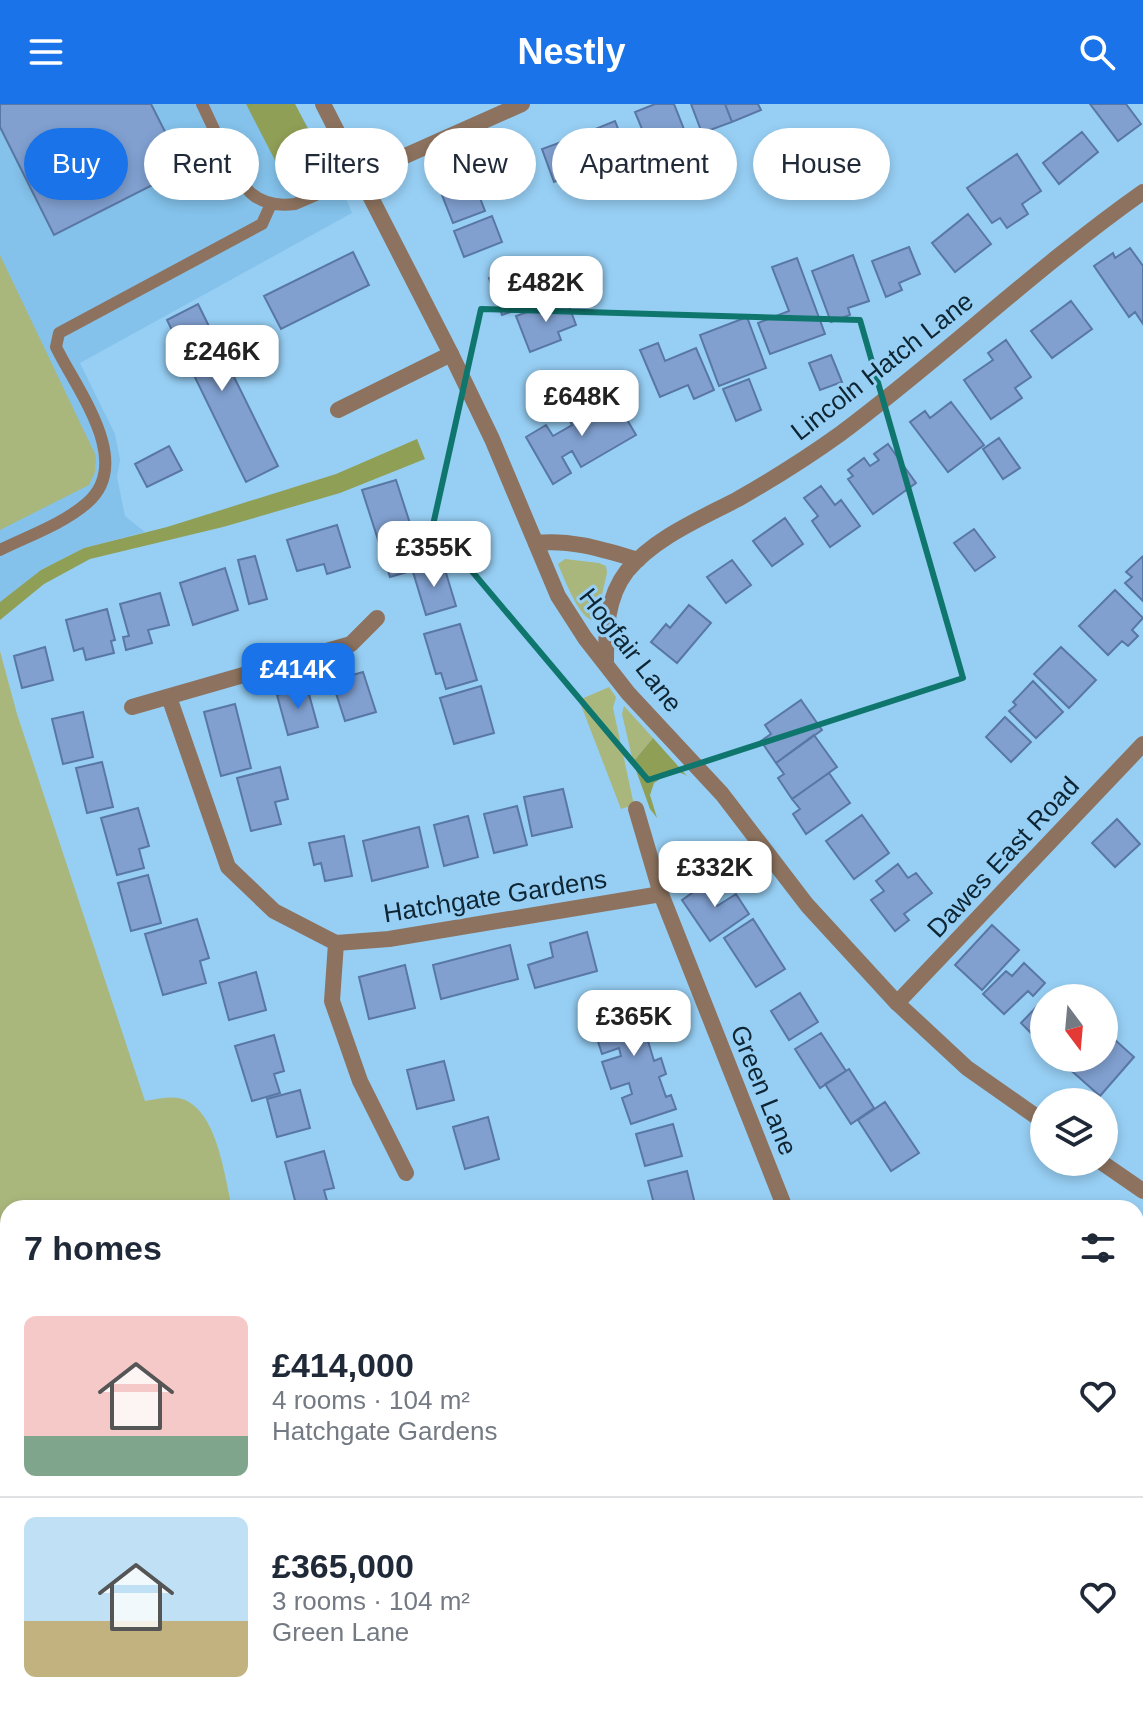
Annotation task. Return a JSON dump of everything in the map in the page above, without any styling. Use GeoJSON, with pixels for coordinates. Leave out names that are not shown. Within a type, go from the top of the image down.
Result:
{"type":"FeatureCollection","features":[{"type":"Feature","properties":{"kind":"street","name":"Hogfair Lane"},"geometry":{"type":"LineString","coordinates":[[323,104],[335,128]]}},
{"type":"Feature","properties":{"kind":"street"},"geometry":{"type":"LineString","coordinates":[[408,155],[522,104]]}},
{"type":"Feature","properties":{"kind":"street","name":"Lincoln Hatch Lane"},"geometry":{"type":"LineString","coordinates":[[606,663],[606,631],[612,600],[617,586],[638,560],[678,530],[770,480],[839,435],[1143,192]]}},
{"type":"Feature","properties":{"kind":"street","name":"Hogfair Lane"},"geometry":{"type":"LineString","coordinates":[[372,200],[492,439],[558,596],[572,619],[628,693],[722,794],[807,905],[897,1003],[967,1068],[1030,1112]]}},
{"type":"Feature","properties":{"kind":"street"},"geometry":{"type":"LineString","coordinates":[[338,410],[451,354]]}},
{"type":"Feature","properties":{"kind":"street"},"geometry":{"type":"LineString","coordinates":[[536,543],[575,543],[638,560]]}},
{"type":"Feature","properties":{"kind":"street"},"geometry":{"type":"LineString","coordinates":[[132,707],[351,644],[377,618]]}},
{"type":"Feature","properties":{"kind":"street"},"geometry":{"type":"LineString","coordinates":[[169,697],[228,867],[274,911],[336,943],[332,1001],[360,1081],[406,1173]]}},
{"type":"Feature","properties":{"kind":"street","name":"Dawes East Road"},"geometry":{"type":"LineString","coordinates":[[897,1003],[1143,744]]}},
{"type":"Feature","properties":{"kind":"street","name":"Green Lane"},"geometry":{"type":"LineString","coordinates":[[636,809],[661,894],[782,1200]]}},
{"type":"Feature","properties":{"kind":"street","name":"Hatchgate Gardens"},"geometry":{"type":"LineString","coordinates":[[336,943],[389,939],[661,894]]}},
{"type":"Feature","properties":{"kind":"street"},"geometry":{"type":"LineString","coordinates":[[1118,1174],[1143,1191]]}},
{"type":"Feature","properties":{"kind":"lane"},"geometry":{"type":"LineString","coordinates":[[202,104],[244,186],[256,197],[271,204],[295,204],[304,200]]}},
{"type":"Feature","properties":{"kind":"lane"},"geometry":{"type":"LineString","coordinates":[[0,550],[80,509],[96,495],[104,478],[106,457],[102,438],[56,347],[59,333],[262,224],[271,204]]}},
{"type":"Feature","properties":{"kind":"highlighted area"},"geometry":{"type":"Polygon","coordinates":[[[481,309],[860,320],[963,678],[648,780],[433,525],[481,309]]]}},
{"type":"Feature","properties":{"kind":"shaded area"},"geometry":{"type":"Polygon","coordinates":[[[0,104],[295,104],[308,128],[275,128],[275,200],[347,200],[352,213],[80,363],[115,434],[120,460],[117,477],[125,516],[145,532],[84,548],[41,570],[0,602],[0,104]]]}},
{"type":"Feature","properties":{"kind":"green space"},"geometry":{"type":"Polygon","coordinates":[[[246,104],[295,104],[308,128],[275,128],[275,160],[246,104]]]}},
{"type":"Feature","properties":{"kind":"green space"},"geometry":{"type":"Polygon","coordinates":[[[0,255],[96,456],[95,472],[89,485],[0,530],[0,255]]]}},
{"type":"Feature","properties":{"kind":"green space"},"geometry":{"type":"Polygon","coordinates":[[[417,439],[425,459],[340,493],[223,527],[90,559],[44,584],[0,620],[0,602],[41,570],[84,548],[167,527],[336,474],[417,439]]]}},
{"type":"Feature","properties":{"kind":"green space"},"geometry":{"type":"Polygon","coordinates":[[[565,559],[606,566],[597,616],[592,620],[582,612],[568,587],[558,564],[565,559]]]}},
{"type":"Feature","properties":{"kind":"green space"},"geometry":{"type":"Polygon","coordinates":[[[0,651],[17,714],[145,1101],[179,1098],[199,1110],[214,1135],[230,1200],[0,1200],[0,651]]]}},
{"type":"Feature","properties":{"kind":"green space"},"geometry":{"type":"Polygon","coordinates":[[[609,687],[616,697],[613,708],[634,805],[621,809],[579,700],[609,687]]]}},
{"type":"Feature","properties":{"kind":"green space"},"geometry":{"type":"Polygon","coordinates":[[[624,706],[653,738],[633,762],[622,714],[624,706]]]}},
{"type":"Feature","properties":{"kind":"green space"},"geometry":{"type":"Polygon","coordinates":[[[653,738],[687,776],[674,772],[654,783],[650,795],[657,818],[650,809],[633,762],[653,738]]]}},
{"type":"Feature","properties":{"kind":"building"},"geometry":{"type":"Polygon","coordinates":[[[0,104],[151,104],[163,128],[144,128],[144,189],[128,197],[128,128],[24,128],[24,175],[0,127],[0,104]]]}},
{"type":"Feature","properties":{"kind":"building"},"geometry":{"type":"Polygon","coordinates":[[[655,104],[674,104],[683,128],[642,128],[635,112],[655,104]]]}},
{"type":"Feature","properties":{"kind":"building"},"geometry":{"type":"Polygon","coordinates":[[[691,104],[725,104],[732,122],[716,128],[700,128],[691,104]]]}},
{"type":"Feature","properties":{"kind":"building"},"geometry":{"type":"Polygon","coordinates":[[[725,104],[758,104],[761,110],[732,122],[725,104]]]}},
{"type":"Feature","properties":{"kind":"building"},"geometry":{"type":"Polygon","coordinates":[[[1090,104],[1126,104],[1141,124],[1118,141],[1090,104]]]}},
{"type":"Feature","properties":{"kind":"building"},"geometry":{"type":"Polygon","coordinates":[[[615,121],[618,128],[598,128],[615,121]]]}},
{"type":"Feature","properties":{"kind":"building"},"geometry":{"type":"Polygon","coordinates":[[[1082,132],[1098,152],[1059,184],[1043,163],[1082,132]]]}},
{"type":"Feature","properties":{"kind":"building"},"geometry":{"type":"Polygon","coordinates":[[[552,145],[552,176],[542,149],[552,145]]]}},
{"type":"Feature","properties":{"kind":"building"},"geometry":{"type":"Polygon","coordinates":[[[1017,154],[1041,191],[1022,204],[1028,214],[1007,228],[1000,218],[992,223],[967,188],[1017,154]]]}},
{"type":"Feature","properties":{"kind":"building"},"geometry":{"type":"Polygon","coordinates":[[[36,200],[123,200],[54,235],[36,200]]]}},
{"type":"Feature","properties":{"kind":"building"},"geometry":{"type":"Polygon","coordinates":[[[444,200],[481,200],[485,211],[453,223],[444,200]]]}},
{"type":"Feature","properties":{"kind":"building"},"geometry":{"type":"Polygon","coordinates":[[[968,214],[991,244],[955,272],[932,243],[968,214]]]}},
{"type":"Feature","properties":{"kind":"building"},"geometry":{"type":"Polygon","coordinates":[[[492,216],[502,242],[464,257],[454,231],[492,216]]]}},
{"type":"Feature","properties":{"kind":"building"},"geometry":{"type":"Polygon","coordinates":[[[909,247],[920,274],[899,283],[902,290],[886,297],[872,261],[909,247]]]}},
{"type":"Feature","properties":{"kind":"building"},"geometry":{"type":"Polygon","coordinates":[[[1130,248],[1143,266],[1143,324],[1135,312],[1129,317],[1094,266],[1113,253],[1115,258],[1130,248]]]}},
{"type":"Feature","properties":{"kind":"building"},"geometry":{"type":"Polygon","coordinates":[[[353,252],[369,285],[281,329],[264,296],[353,252]]]}},
{"type":"Feature","properties":{"kind":"building"},"geometry":{"type":"Polygon","coordinates":[[[853,255],[869,301],[848,308],[850,315],[831,322],[812,271],[853,255]]]}},
{"type":"Feature","properties":{"kind":"building"},"geometry":{"type":"Polygon","coordinates":[[[797,258],[825,334],[770,354],[758,323],[789,311],[772,267],[797,258]]]}},
{"type":"Feature","properties":{"kind":"building"},"geometry":{"type":"Polygon","coordinates":[[[522,266],[526,277],[543,271],[551,293],[534,300],[536,303],[502,315],[489,278],[522,266]]]}},
{"type":"Feature","properties":{"kind":"building"},"geometry":{"type":"Polygon","coordinates":[[[566,298],[576,325],[558,332],[561,340],[530,352],[516,316],[566,298]]]}},
{"type":"Feature","properties":{"kind":"building"},"geometry":{"type":"Polygon","coordinates":[[[1071,301],[1092,329],[1052,358],[1031,331],[1071,301]]]}},
{"type":"Feature","properties":{"kind":"building"},"geometry":{"type":"Polygon","coordinates":[[[198,304],[278,466],[246,482],[167,320],[198,304]]]}},
{"type":"Feature","properties":{"kind":"building"},"geometry":{"type":"Polygon","coordinates":[[[747,317],[766,368],[719,386],[700,335],[747,317]]]}},
{"type":"Feature","properties":{"kind":"building"},"geometry":{"type":"Polygon","coordinates":[[[1006,340],[1031,377],[1015,388],[1022,398],[991,419],[964,380],[993,360],[988,353],[1006,340]]]}},
{"type":"Feature","properties":{"kind":"building"},"geometry":{"type":"Polygon","coordinates":[[[658,343],[665,361],[696,348],[714,390],[694,399],[688,385],[660,397],[640,350],[658,343]]]}},
{"type":"Feature","properties":{"kind":"building"},"geometry":{"type":"Polygon","coordinates":[[[831,355],[842,382],[820,390],[809,363],[831,355]]]}},
{"type":"Feature","properties":{"kind":"building"},"geometry":{"type":"Polygon","coordinates":[[[749,379],[761,410],[736,421],[723,389],[749,379]]]}},
{"type":"Feature","properties":{"kind":"building"},"geometry":{"type":"Polygon","coordinates":[[[612,394],[636,435],[581,467],[572,451],[562,457],[571,473],[553,484],[526,437],[546,425],[553,436],[572,425],[569,419],[612,394]]]}},
{"type":"Feature","properties":{"kind":"building"},"geometry":{"type":"Polygon","coordinates":[[[951,402],[984,445],[948,472],[910,422],[925,411],[930,418],[951,402]]]}},
{"type":"Feature","properties":{"kind":"building"},"geometry":{"type":"Polygon","coordinates":[[[999,438],[1020,468],[1003,479],[983,449],[999,438]]]}},
{"type":"Feature","properties":{"kind":"building"},"geometry":{"type":"Polygon","coordinates":[[[888,444],[916,483],[873,514],[848,479],[853,476],[848,470],[864,458],[870,466],[879,460],[874,454],[888,444]]]}},
{"type":"Feature","properties":{"kind":"building"},"geometry":{"type":"Polygon","coordinates":[[[169,446],[182,470],[147,487],[135,464],[169,446]]]}},
{"type":"Feature","properties":{"kind":"building"},"geometry":{"type":"Polygon","coordinates":[[[396,480],[424,567],[390,577],[362,490],[396,480]]]}},
{"type":"Feature","properties":{"kind":"building"},"geometry":{"type":"Polygon","coordinates":[[[821,486],[835,505],[841,500],[860,526],[830,547],[812,521],[818,516],[804,498],[821,486]]]}},
{"type":"Feature","properties":{"kind":"building"},"geometry":{"type":"Polygon","coordinates":[[[785,518],[803,544],[772,566],[753,541],[785,518]]]}},
{"type":"Feature","properties":{"kind":"building"},"geometry":{"type":"Polygon","coordinates":[[[337,525],[350,567],[327,574],[324,564],[297,571],[287,540],[337,525]]]}},
{"type":"Feature","properties":{"kind":"building"},"geometry":{"type":"Polygon","coordinates":[[[974,529],[995,557],[975,571],[954,543],[974,529]]]}},
{"type":"Feature","properties":{"kind":"building"},"geometry":{"type":"Polygon","coordinates":[[[255,556],[267,599],[249,604],[238,560],[255,556]]]}},
{"type":"Feature","properties":{"kind":"building"},"geometry":{"type":"Polygon","coordinates":[[[1143,556],[1143,601],[1125,583],[1132,577],[1126,572],[1143,556]]]}},
{"type":"Feature","properties":{"kind":"building"},"geometry":{"type":"Polygon","coordinates":[[[732,560],[751,585],[726,603],[707,577],[732,560]]]}},
{"type":"Feature","properties":{"kind":"building"},"geometry":{"type":"Polygon","coordinates":[[[443,563],[456,606],[426,615],[413,572],[443,563]]]}},
{"type":"Feature","properties":{"kind":"building"},"geometry":{"type":"Polygon","coordinates":[[[225,568],[238,610],[193,625],[180,583],[225,568]]]}},
{"type":"Feature","properties":{"kind":"building"},"geometry":{"type":"Polygon","coordinates":[[[1115,590],[1143,618],[1132,630],[1138,636],[1128,646],[1122,641],[1108,655],[1079,626],[1115,590]]]}},
{"type":"Feature","properties":{"kind":"building"},"geometry":{"type":"Polygon","coordinates":[[[160,593],[169,625],[148,630],[152,643],[126,650],[123,637],[129,636],[120,604],[160,593]]]}},
{"type":"Feature","properties":{"kind":"building"},"geometry":{"type":"Polygon","coordinates":[[[689,605],[711,623],[677,663],[651,642],[666,624],[670,628],[689,605]]]}},
{"type":"Feature","properties":{"kind":"building"},"geometry":{"type":"Polygon","coordinates":[[[107,609],[115,640],[111,641],[114,653],[86,660],[83,648],[74,651],[66,620],[107,609]]]}},
{"type":"Feature","properties":{"kind":"building"},"geometry":{"type":"Polygon","coordinates":[[[460,624],[477,680],[446,689],[441,673],[436,674],[424,634],[460,624]]]}},
{"type":"Feature","properties":{"kind":"building"},"geometry":{"type":"Polygon","coordinates":[[[45,647],[53,680],[22,688],[14,656],[45,647]]]}},
{"type":"Feature","properties":{"kind":"building"},"geometry":{"type":"Polygon","coordinates":[[[1061,647],[1096,680],[1069,708],[1034,674],[1061,647]]]}},
{"type":"Feature","properties":{"kind":"building"},"geometry":{"type":"Polygon","coordinates":[[[363,672],[376,712],[345,721],[332,681],[363,672]]]}},
{"type":"Feature","properties":{"kind":"building"},"geometry":{"type":"Polygon","coordinates":[[[1033,681],[1063,712],[1036,738],[1009,711],[1016,705],[1013,702],[1033,681]]]}},
{"type":"Feature","properties":{"kind":"building"},"geometry":{"type":"Polygon","coordinates":[[[481,686],[494,733],[454,744],[440,698],[481,686]]]}},
{"type":"Feature","properties":{"kind":"building"},"geometry":{"type":"Polygon","coordinates":[[[307,687],[318,727],[288,735],[277,695],[307,687]]]}},
{"type":"Feature","properties":{"kind":"building"},"geometry":{"type":"Polygon","coordinates":[[[801,700],[822,730],[776,763],[761,741],[771,734],[765,725],[801,700]]]}},
{"type":"Feature","properties":{"kind":"building"},"geometry":{"type":"Polygon","coordinates":[[[235,704],[251,768],[221,776],[204,712],[235,704]]]}},
{"type":"Feature","properties":{"kind":"building"},"geometry":{"type":"Polygon","coordinates":[[[83,712],[93,757],[63,764],[52,719],[83,712]]]}},
{"type":"Feature","properties":{"kind":"building"},"geometry":{"type":"Polygon","coordinates":[[[1005,717],[1031,742],[1011,762],[986,737],[1005,717]]]}},
{"type":"Feature","properties":{"kind":"building"},"geometry":{"type":"Polygon","coordinates":[[[814,735],[837,767],[792,799],[778,778],[784,774],[776,763],[814,735]]]}},
{"type":"Feature","properties":{"kind":"building"},"geometry":{"type":"Polygon","coordinates":[[[102,762],[113,807],[87,813],[76,768],[102,762]]]}},
{"type":"Feature","properties":{"kind":"building"},"geometry":{"type":"Polygon","coordinates":[[[280,767],[288,799],[275,802],[281,824],[251,831],[237,778],[280,767]]]}},
{"type":"Feature","properties":{"kind":"building"},"geometry":{"type":"Polygon","coordinates":[[[829,773],[850,803],[806,834],[793,814],[800,809],[792,799],[829,773]]]}},
{"type":"Feature","properties":{"kind":"building"},"geometry":{"type":"Polygon","coordinates":[[[563,789],[572,827],[532,836],[524,797],[563,789]]]}},
{"type":"Feature","properties":{"kind":"building"},"geometry":{"type":"Polygon","coordinates":[[[517,806],[527,845],[494,853],[484,814],[517,806]]]}},
{"type":"Feature","properties":{"kind":"building"},"geometry":{"type":"Polygon","coordinates":[[[138,808],[149,846],[139,849],[144,868],[117,875],[101,818],[138,808]]]}},
{"type":"Feature","properties":{"kind":"building"},"geometry":{"type":"Polygon","coordinates":[[[862,815],[889,853],[854,879],[826,841],[862,815]]]}},
{"type":"Feature","properties":{"kind":"building"},"geometry":{"type":"Polygon","coordinates":[[[468,816],[478,857],[444,866],[434,825],[468,816]]]}},
{"type":"Feature","properties":{"kind":"building"},"geometry":{"type":"Polygon","coordinates":[[[1117,819],[1140,844],[1115,867],[1092,843],[1117,819]]]}},
{"type":"Feature","properties":{"kind":"building"},"geometry":{"type":"Polygon","coordinates":[[[419,827],[428,867],[372,881],[363,841],[419,827]]]}},
{"type":"Feature","properties":{"kind":"building"},"geometry":{"type":"Polygon","coordinates":[[[344,836],[352,876],[325,881],[321,863],[314,865],[309,843],[344,836]]]}},
{"type":"Feature","properties":{"kind":"building"},"geometry":{"type":"Polygon","coordinates":[[[898,864],[908,878],[916,873],[932,893],[904,914],[909,920],[895,931],[871,900],[884,891],[876,881],[898,864]]]}},
{"type":"Feature","properties":{"kind":"building"},"geometry":{"type":"Polygon","coordinates":[[[721,873],[727,882],[709,894],[717,906],[736,894],[749,914],[710,941],[682,900],[721,873]]]}},
{"type":"Feature","properties":{"kind":"building"},"geometry":{"type":"Polygon","coordinates":[[[148,875],[161,923],[131,931],[118,883],[148,875]]]}},
{"type":"Feature","properties":{"kind":"building"},"geometry":{"type":"Polygon","coordinates":[[[197,919],[209,958],[200,961],[206,983],[163,995],[145,934],[197,919]]]}},
{"type":"Feature","properties":{"kind":"building"},"geometry":{"type":"Polygon","coordinates":[[[753,919],[785,969],[756,987],[724,938],[753,919]]]}},
{"type":"Feature","properties":{"kind":"building"},"geometry":{"type":"Polygon","coordinates":[[[992,925],[1019,950],[982,990],[955,965],[992,925]]]}},
{"type":"Feature","properties":{"kind":"building"},"geometry":{"type":"Polygon","coordinates":[[[587,932],[597,971],[535,988],[528,965],[553,957],[550,943],[587,932]]]}},
{"type":"Feature","properties":{"kind":"building"},"geometry":{"type":"Polygon","coordinates":[[[510,945],[518,979],[441,999],[433,965],[510,945]]]}},
{"type":"Feature","properties":{"kind":"building"},"geometry":{"type":"Polygon","coordinates":[[[1024,963],[1045,983],[1030,984],[1030,993],[1028,991],[1004,1014],[983,994],[1006,971],[1012,976],[1024,963]]]}},
{"type":"Feature","properties":{"kind":"building"},"geometry":{"type":"Polygon","coordinates":[[[405,965],[415,1008],[369,1019],[359,977],[405,965]]]}},
{"type":"Feature","properties":{"kind":"building"},"geometry":{"type":"Polygon","coordinates":[[[256,972],[266,1010],[229,1020],[219,983],[256,972]]]}},
{"type":"Feature","properties":{"kind":"building"},"geometry":{"type":"Polygon","coordinates":[[[800,993],[818,1022],[789,1040],[771,1011],[800,993]]]}},
{"type":"Feature","properties":{"kind":"building"},"geometry":{"type":"Polygon","coordinates":[[[647,997],[660,1037],[648,1041],[654,1061],[661,1058],[666,1074],[659,1077],[666,1097],[671,1095],[676,1109],[631,1124],[622,1098],[632,1094],[629,1083],[611,1089],[602,1062],[621,1056],[619,1048],[602,1054],[592,1023],[601,1020],[599,1012],[647,997]]]}},
{"type":"Feature","properties":{"kind":"building"},"geometry":{"type":"Polygon","coordinates":[[[1030,1014],[1030,1032],[1021,1023],[1030,1014]]]}},
{"type":"Feature","properties":{"kind":"building"},"geometry":{"type":"Polygon","coordinates":[[[821,1033],[846,1071],[820,1088],[795,1049],[821,1033]]]}},
{"type":"Feature","properties":{"kind":"building"},"geometry":{"type":"Polygon","coordinates":[[[274,1035],[284,1071],[274,1074],[280,1093],[252,1101],[235,1046],[274,1035]]]}},
{"type":"Feature","properties":{"kind":"building"},"geometry":{"type":"Polygon","coordinates":[[[1118,1043],[1134,1057],[1107,1088],[1091,1088],[1073,1072],[1118,1072],[1118,1043]]]}},
{"type":"Feature","properties":{"kind":"building"},"geometry":{"type":"Polygon","coordinates":[[[444,1061],[454,1100],[417,1109],[407,1070],[444,1061]]]}},
{"type":"Feature","properties":{"kind":"building"},"geometry":{"type":"Polygon","coordinates":[[[849,1069],[874,1108],[851,1124],[825,1084],[849,1069]]]}},
{"type":"Feature","properties":{"kind":"building"},"geometry":{"type":"Polygon","coordinates":[[[300,1090],[310,1128],[277,1137],[267,1099],[300,1090]]]}},
{"type":"Feature","properties":{"kind":"building"},"geometry":{"type":"Polygon","coordinates":[[[885,1102],[919,1153],[891,1171],[858,1120],[885,1102]]]}},
{"type":"Feature","properties":{"kind":"building"},"geometry":{"type":"Polygon","coordinates":[[[488,1117],[499,1159],[465,1169],[453,1127],[488,1117]]]}},
{"type":"Feature","properties":{"kind":"building"},"geometry":{"type":"Polygon","coordinates":[[[673,1124],[682,1156],[645,1166],[636,1134],[673,1124]]]}},
{"type":"Feature","properties":{"kind":"building"},"geometry":{"type":"Polygon","coordinates":[[[324,1151],[334,1188],[324,1190],[327,1200],[295,1200],[285,1162],[324,1151]]]}},
{"type":"Feature","properties":{"kind":"building"},"geometry":{"type":"Polygon","coordinates":[[[687,1171],[694,1200],[653,1200],[648,1181],[687,1171]]]}}]}
